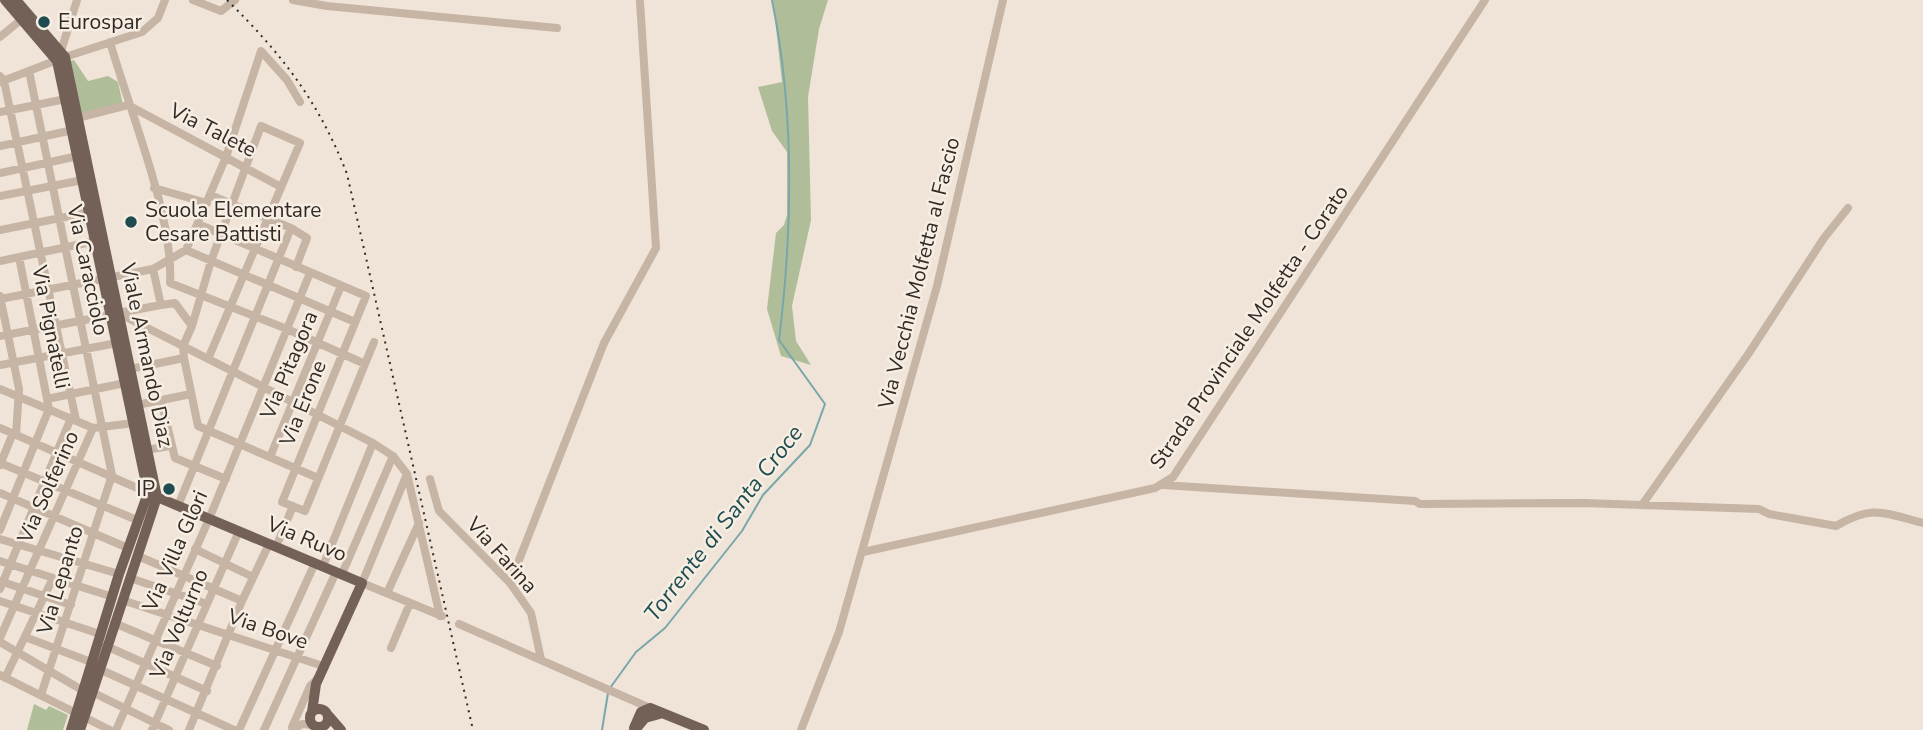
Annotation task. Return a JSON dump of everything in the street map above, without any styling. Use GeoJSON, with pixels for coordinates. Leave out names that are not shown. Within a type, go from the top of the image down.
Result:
{"type":"FeatureCollection","features":[{"type":"Feature","properties":{"kind":"main road"},"geometry":{"type":"LineString","coordinates":[[5,0],[61,56]]}},
{"type":"Feature","properties":{"kind":"main road"},"geometry":{"type":"LineString","coordinates":[[16,0],[61,56],[66,99],[89,212],[107,278],[125,383],[153,495],[138,556],[130,578],[100,634],[95,666],[80,715],[71,730]]}},
{"type":"Feature","properties":{"kind":"main road","name":"Viale Armando Diaz"},"geometry":{"type":"LineString","coordinates":[[61,56],[78,118],[107,278]]}},
{"type":"Feature","properties":{"kind":"main road","name":"Viale Armando Diaz"},"geometry":{"type":"LineString","coordinates":[[115,314],[130,369],[147,450],[153,495]]}},
{"type":"Feature","properties":{"kind":"main road"},"geometry":{"type":"LineString","coordinates":[[95,666],[107,646],[114,623],[119,574],[137,520],[153,495]]}},
{"type":"Feature","properties":{"kind":"main road","name":"Via Ruvo"},"geometry":{"type":"LineString","coordinates":[[153,495],[362,583]]}},
{"type":"Feature","properties":{"kind":"main road"},"geometry":{"type":"LineString","coordinates":[[316,722],[317,681],[362,583]]}},
{"type":"Feature","properties":{"kind":"main road"},"geometry":{"type":"LineString","coordinates":[[317,681],[327,713],[341,730]]}},
{"type":"Feature","properties":{"kind":"main road"},"geometry":{"type":"LineString","coordinates":[[316,722],[318,709],[327,713]]}},
{"type":"Feature","properties":{"kind":"main road"},"geometry":{"type":"LineString","coordinates":[[316,722],[326,724],[327,713]]}},
{"type":"Feature","properties":{"kind":"main road"},"geometry":{"type":"LineString","coordinates":[[634,730],[644,714],[663,713],[704,730]]}},
{"type":"Feature","properties":{"kind":"main road"},"geometry":{"type":"LineString","coordinates":[[80,715],[80,730]]}},
{"type":"Feature","properties":{"kind":"street"},"geometry":{"type":"LineString","coordinates":[[61,56],[77,0]]}},
{"type":"Feature","properties":{"kind":"street"},"geometry":{"type":"LineString","coordinates":[[71,605],[1,584],[73,419],[71,394],[19,142],[12,110],[1,80],[61,56],[153,26],[165,0]]}},
{"type":"Feature","properties":{"kind":"street"},"geometry":{"type":"LineString","coordinates":[[193,0],[221,11],[235,0]]}},
{"type":"Feature","properties":{"kind":"street"},"geometry":{"type":"LineString","coordinates":[[293,0],[327,6],[557,28]]}},
{"type":"Feature","properties":{"kind":"street","name":"Via Vecchia Molfetta al Fascio"},"geometry":{"type":"LineString","coordinates":[[801,730],[839,632],[937,286],[1003,0]]}},
{"type":"Feature","properties":{"kind":"street","name":"Strada Provinciale Molfetta - Corato"},"geometry":{"type":"LineString","coordinates":[[863,552],[1163,485],[1181,466],[1485,0]]}},
{"type":"Feature","properties":{"kind":"street"},"geometry":{"type":"LineString","coordinates":[[510,583],[604,343],[656,248],[640,2]]}},
{"type":"Feature","properties":{"kind":"street"},"geometry":{"type":"LineString","coordinates":[[0,37],[22,19]]}},
{"type":"Feature","properties":{"kind":"street"},"geometry":{"type":"LineString","coordinates":[[110,42],[154,188],[172,260],[170,283],[287,329],[365,364]]}},
{"type":"Feature","properties":{"kind":"street"},"geometry":{"type":"LineString","coordinates":[[137,520],[0,464],[14,434],[18,397],[14,363],[4,335],[0,298],[153,269],[186,250],[226,157],[261,51],[287,80],[300,102]]}},
{"type":"Feature","properties":{"kind":"street","name":"Via Caracciolo"},"geometry":{"type":"LineString","coordinates":[[29,71],[95,390],[98,429],[112,475]]}},
{"type":"Feature","properties":{"kind":"street"},"geometry":{"type":"LineString","coordinates":[[0,112],[66,99]]}},
{"type":"Feature","properties":{"kind":"street"},"geometry":{"type":"LineString","coordinates":[[78,118],[128,105]]}},
{"type":"Feature","properties":{"kind":"street","name":"Via Talete"},"geometry":{"type":"LineString","coordinates":[[128,105],[281,187]]}},
{"type":"Feature","properties":{"kind":"street"},"geometry":{"type":"LineString","coordinates":[[208,359],[300,143],[261,126],[211,261],[192,326],[183,346],[184,358],[198,426],[318,478]]}},
{"type":"Feature","properties":{"kind":"street"},"geometry":{"type":"LineString","coordinates":[[0,146],[72,130]]}},
{"type":"Feature","properties":{"kind":"street"},"geometry":{"type":"LineString","coordinates":[[0,173],[78,156]]}},
{"type":"Feature","properties":{"kind":"street"},"geometry":{"type":"LineString","coordinates":[[0,196],[83,180]]}},
{"type":"Feature","properties":{"kind":"street"},"geometry":{"type":"LineString","coordinates":[[154,188],[234,203],[291,228],[307,239],[296,267]]}},
{"type":"Feature","properties":{"kind":"street"},"geometry":{"type":"LineString","coordinates":[[1642,505],[1749,353],[1824,238],[1848,208]]}},
{"type":"Feature","properties":{"kind":"street"},"geometry":{"type":"LineString","coordinates":[[0,218],[1,229],[89,212]]}},
{"type":"Feature","properties":{"kind":"street"},"geometry":{"type":"LineString","coordinates":[[198,223],[222,236],[341,286]]}},
{"type":"Feature","properties":{"kind":"street"},"geometry":{"type":"LineString","coordinates":[[178,506],[291,228]]}},
{"type":"Feature","properties":{"kind":"street"},"geometry":{"type":"LineString","coordinates":[[0,261],[96,241]]}},
{"type":"Feature","properties":{"kind":"street"},"geometry":{"type":"LineString","coordinates":[[186,250],[355,322]]}},
{"type":"Feature","properties":{"kind":"street","name":"Via Pignatelli"},"geometry":{"type":"LineString","coordinates":[[0,530],[49,409],[19,257]]}},
{"type":"Feature","properties":{"kind":"street"},"geometry":{"type":"LineString","coordinates":[[153,269],[160,305]]}},
{"type":"Feature","properties":{"kind":"street","name":"Via Villa Glori"},"geometry":{"type":"LineString","coordinates":[[116,730],[226,479],[310,273]]}},
{"type":"Feature","properties":{"kind":"street","name":"Via Erone"},"geometry":{"type":"LineString","coordinates":[[293,506],[282,502],[315,414],[366,296],[341,286]]}},
{"type":"Feature","properties":{"kind":"street","name":"Via Pitagora"},"geometry":{"type":"LineString","coordinates":[[270,457],[341,286]]}},
{"type":"Feature","properties":{"kind":"street"},"geometry":{"type":"LineString","coordinates":[[4,335],[175,303],[192,326]]}},
{"type":"Feature","properties":{"kind":"street"},"geometry":{"type":"LineString","coordinates":[[115,314],[232,370],[393,456],[407,474],[419,523],[387,593]]}},
{"type":"Feature","properties":{"kind":"street"},"geometry":{"type":"LineString","coordinates":[[189,730],[253,577],[293,506],[305,511],[374,342]]}},
{"type":"Feature","properties":{"kind":"street"},"geometry":{"type":"LineString","coordinates":[[0,365],[117,343]]}},
{"type":"Feature","properties":{"kind":"street"},"geometry":{"type":"LineString","coordinates":[[130,369],[184,358]]}},
{"type":"Feature","properties":{"kind":"street"},"geometry":{"type":"LineString","coordinates":[[47,399],[125,383]]}},
{"type":"Feature","properties":{"kind":"street"},"geometry":{"type":"LineString","coordinates":[[0,389],[98,429],[134,423]]}},
{"type":"Feature","properties":{"kind":"street"},"geometry":{"type":"LineString","coordinates":[[137,405],[191,394]]}},
{"type":"Feature","properties":{"kind":"street"},"geometry":{"type":"LineString","coordinates":[[161,400],[169,446],[175,458],[226,479]]}},
{"type":"Feature","properties":{"kind":"street"},"geometry":{"type":"LineString","coordinates":[[0,428],[153,495]]}},
{"type":"Feature","properties":{"kind":"street","name":"Via Solferino"},"geometry":{"type":"LineString","coordinates":[[0,640],[79,461],[98,429]]}},
{"type":"Feature","properties":{"kind":"street"},"geometry":{"type":"LineString","coordinates":[[25,637],[57,648],[166,700],[237,730],[319,565],[373,443]]}},
{"type":"Feature","properties":{"kind":"street"},"geometry":{"type":"LineString","coordinates":[[147,450],[169,446]]}},
{"type":"Feature","properties":{"kind":"street"},"geometry":{"type":"LineString","coordinates":[[264,730],[393,456]]}},
{"type":"Feature","properties":{"kind":"street"},"geometry":{"type":"LineString","coordinates":[[362,583],[407,474]]}},
{"type":"Feature","properties":{"kind":"street","name":"Via Lepanto"},"geometry":{"type":"LineString","coordinates":[[41,695],[112,475]]}},
{"type":"Feature","properties":{"kind":"street","name":"Via Farina"},"geometry":{"type":"LineString","coordinates":[[430,479],[439,511],[510,583],[531,613],[541,659]]}},
{"type":"Feature","properties":{"kind":"street"},"geometry":{"type":"LineString","coordinates":[[1163,485],[1415,501],[1420,504],[1642,505],[1759,509],[1769,514],[1836,526],[1859,512],[1874,511],[1923,523]]}},
{"type":"Feature","properties":{"kind":"street"},"geometry":{"type":"LineString","coordinates":[[0,493],[128,548]]}},
{"type":"Feature","properties":{"kind":"street","name":"Via Ruvo"},"geometry":{"type":"LineString","coordinates":[[362,583],[441,616],[419,523]]}},
{"type":"Feature","properties":{"kind":"street","name":"Via Volturno"},"geometry":{"type":"LineString","coordinates":[[154,727],[239,531]]}},
{"type":"Feature","properties":{"kind":"street"},"geometry":{"type":"LineString","coordinates":[[0,538],[119,574]]}},
{"type":"Feature","properties":{"kind":"street"},"geometry":{"type":"LineString","coordinates":[[195,550],[253,577]]}},
{"type":"Feature","properties":{"kind":"street"},"geometry":{"type":"LineString","coordinates":[[138,556],[242,601]]}},
{"type":"Feature","properties":{"kind":"street","name":"Via Bove"},"geometry":{"type":"LineString","coordinates":[[0,561],[323,666]]}},
{"type":"Feature","properties":{"kind":"street"},"geometry":{"type":"LineString","coordinates":[[53,578],[18,653],[3,677],[110,730]]}},
{"type":"Feature","properties":{"kind":"street"},"geometry":{"type":"LineString","coordinates":[[130,578],[207,604]]}},
{"type":"Feature","properties":{"kind":"street"},"geometry":{"type":"LineString","coordinates":[[0,601],[100,634]]}},
{"type":"Feature","properties":{"kind":"street"},"geometry":{"type":"LineString","coordinates":[[391,648],[410,603]]}},
{"type":"Feature","properties":{"kind":"street"},"geometry":{"type":"LineString","coordinates":[[114,623],[217,666]]}},
{"type":"Feature","properties":{"kind":"street"},"geometry":{"type":"LineString","coordinates":[[459,624],[628,697],[644,714]]}},
{"type":"Feature","properties":{"kind":"street"},"geometry":{"type":"LineString","coordinates":[[0,640],[49,672],[124,708],[154,727],[169,730]]}},
{"type":"Feature","properties":{"kind":"street"},"geometry":{"type":"LineString","coordinates":[[107,646],[207,691]]}},
{"type":"Feature","properties":{"kind":"street"},"geometry":{"type":"LineString","coordinates":[[292,729],[310,686],[317,681]]}},
{"type":"Feature","properties":{"kind":"street"},"geometry":{"type":"LineString","coordinates":[[628,697],[644,714]]}},
{"type":"Feature","properties":{"kind":"street"},"geometry":{"type":"LineString","coordinates":[[292,729],[316,722]]}},
{"type":"Feature","properties":{"kind":"green space"},"geometry":{"type":"Polygon","coordinates":[[[773,0],[828,0],[819,29],[808,97],[811,220],[792,306],[796,341],[811,365],[781,356],[767,309],[776,233],[784,225],[787,215],[787,152],[772,131],[758,87],[782,82],[773,0]]]}},
{"type":"Feature","properties":{"kind":"green space"},"geometry":{"type":"Polygon","coordinates":[[[74,60],[88,81],[108,76],[118,82],[123,105],[79,116],[67,62],[74,60]]]}},
{"type":"Feature","properties":{"kind":"green space"},"geometry":{"type":"Polygon","coordinates":[[[34,704],[46,710],[49,706],[68,715],[63,730],[27,730],[34,704]]]}},
{"type":"Feature","properties":{"kind":"waterway","name":"Torrente di Santa Croce"},"geometry":{"type":"LineString","coordinates":[[610,688],[636,652],[665,628],[742,531],[763,495],[810,445],[825,404],[779,340],[787,255],[789,170],[785,85],[772,0]]}},
{"type":"Feature","properties":{"kind":"waterway","name":"Torrente di Santa Croce"},"geometry":{"type":"LineString","coordinates":[[602,730],[608,693]]}},
{"type":"Feature","properties":{"kind":"railway"},"geometry":{"type":"LineString","coordinates":[[227,0],[265,40],[297,80],[324,124],[347,174],[473,730]]}},
{"type":"Feature","properties":{"kind":"place","name":"Eurospar"},"geometry":{"type":"Point","coordinates":[44,22]}},
{"type":"Feature","properties":{"kind":"place","name":"Scuola Elementare Cesare Battisti"},"geometry":{"type":"Point","coordinates":[131,222]}},
{"type":"Feature","properties":{"kind":"place","name":"IP"},"geometry":{"type":"Point","coordinates":[169,489]}}]}
